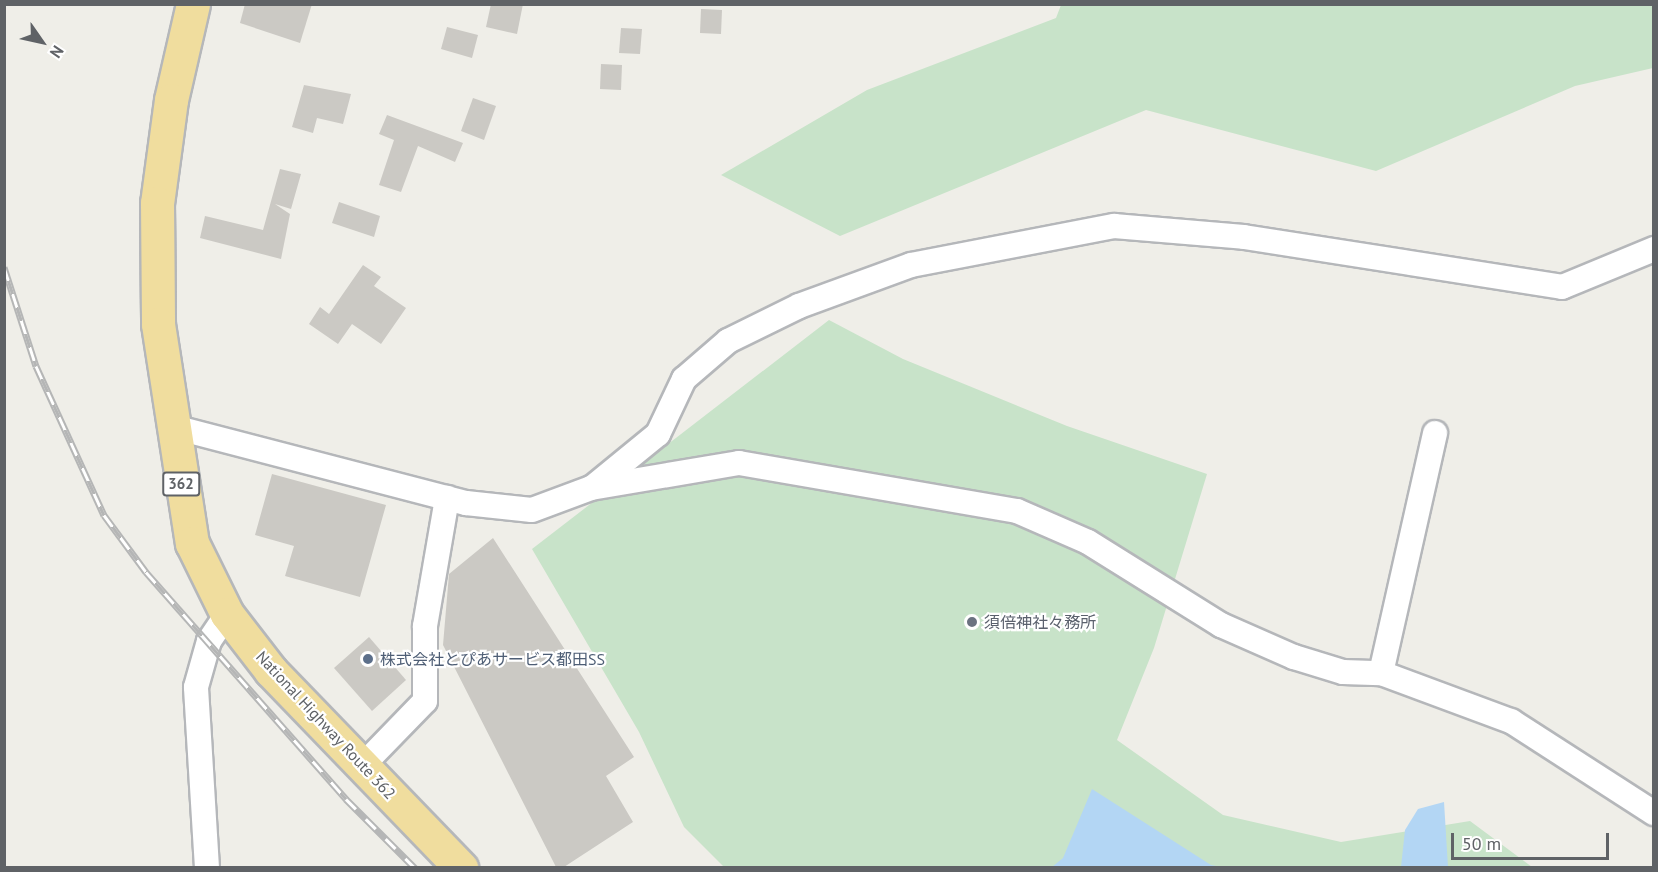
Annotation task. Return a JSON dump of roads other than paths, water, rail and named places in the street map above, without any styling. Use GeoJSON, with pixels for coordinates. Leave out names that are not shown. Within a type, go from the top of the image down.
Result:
{"type":"FeatureCollection","features":[{"type":"Feature","properties":{"kind":"highway","name":"National Highway Route 362"},"geometry":{"type":"LineString","coordinates":[[193,4],[171,100],[157,203],[158,324],[170,426],[192,543],[227,614],[272,671],[461,867]]}},
{"type":"Feature","properties":{"kind":"street"},"geometry":{"type":"LineString","coordinates":[[591,488],[658,434],[684,379],[728,342],[799,306],[912,265],[1114,226],[1244,237],[1562,287],[1653,249]]}},
{"type":"Feature","properties":{"kind":"street"},"geometry":{"type":"LineString","coordinates":[[170,426],[447,498],[532,510],[591,488],[739,463],[968,499],[1017,511],[1088,542],[1221,625],[1294,657],[1343,672],[1381,673],[1511,721],[1653,813]]}},
{"type":"Feature","properties":{"kind":"street"},"geometry":{"type":"LineString","coordinates":[[1381,673],[1435,433]]}},
{"type":"Feature","properties":{"kind":"street"},"geometry":{"type":"LineString","coordinates":[[363,765],[425,701],[425,626],[447,498]]}},
{"type":"Feature","properties":{"kind":"street"},"geometry":{"type":"LineString","coordinates":[[207,867],[196,687],[209,641],[227,614]]}},
{"type":"Feature","properties":{"kind":"water"},"geometry":{"type":"Polygon","coordinates":[[[1092,789],[1211,865],[1221,867],[1052,867],[1063,858],[1092,789]]]}},
{"type":"Feature","properties":{"kind":"water"},"geometry":{"type":"Polygon","coordinates":[[[1444,802],[1448,867],[1401,867],[1405,830],[1418,809],[1444,802]]]}},
{"type":"Feature","properties":{"kind":"railway"},"geometry":{"type":"LineString","coordinates":[[4,267],[36,366],[104,515],[146,572],[346,799],[415,868]]}},
{"type":"Feature","properties":{"kind":"place","name":"須倍神社々務所"},"geometry":{"type":"Point","coordinates":[972,622]}},
{"type":"Feature","properties":{"kind":"place","name":"株式会社とぴあサービス都田SS"},"geometry":{"type":"Point","coordinates":[368,659]}}]}
